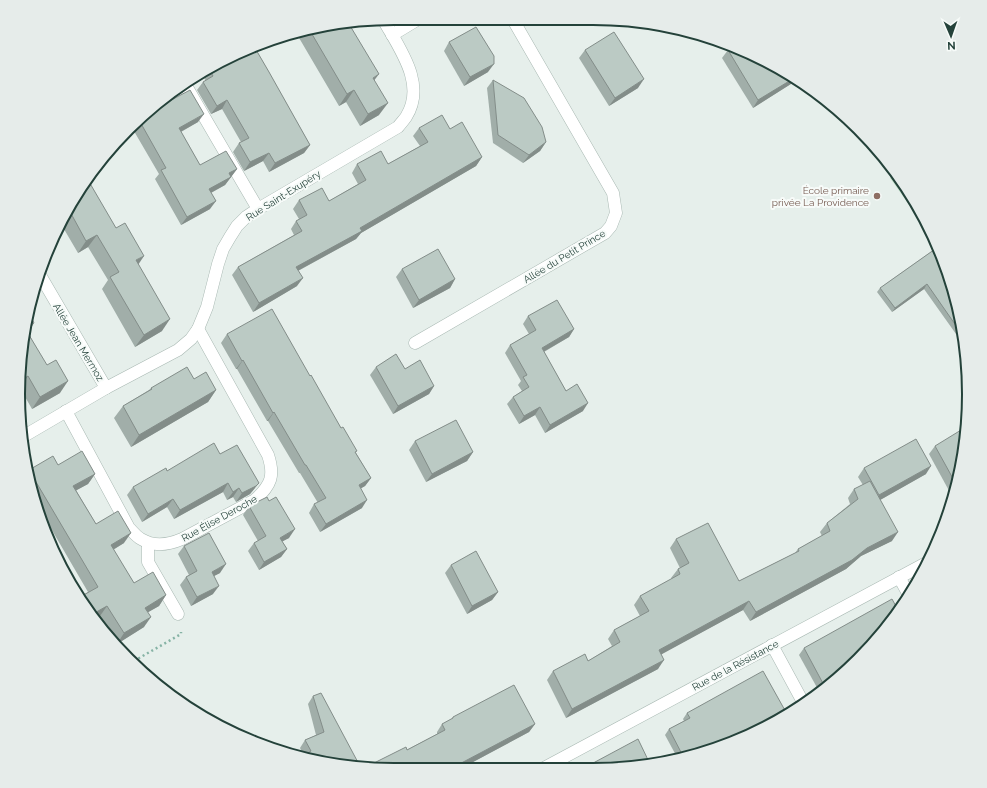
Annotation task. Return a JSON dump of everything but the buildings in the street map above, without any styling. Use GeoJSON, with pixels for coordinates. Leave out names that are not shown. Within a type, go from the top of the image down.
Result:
{"type":"FeatureCollection","features":[{"type":"Feature","properties":{"kind":"street","name":"Rue Saint-Exupéry"},"geometry":{"type":"LineString","coordinates":[[27,434],[106,388],[178,350],[198,329],[207,308],[223,249],[230,237],[246,217],[398,126],[406,117],[414,94],[413,82],[404,56],[386,25]]}},
{"type":"Feature","properties":{"kind":"street"},"geometry":{"type":"LineString","coordinates":[[392,35],[408,25]]}},
{"type":"Feature","properties":{"kind":"street","name":"Allée du Petit Prince"},"geometry":{"type":"LineString","coordinates":[[415,343],[605,233],[611,226],[616,213],[613,193],[516,25]]}},
{"type":"Feature","properties":{"kind":"street"},"geometry":{"type":"LineString","coordinates":[[187,88],[258,209]]}},
{"type":"Feature","properties":{"kind":"street","name":"Allée Jean Mermoz"},"geometry":{"type":"LineString","coordinates":[[43,281],[106,388]]}},
{"type":"Feature","properties":{"kind":"street","name":"Rue Élise Deroche"},"geometry":{"type":"LineString","coordinates":[[148,543],[158,545],[170,544],[182,539],[255,500],[270,482],[271,464],[268,455],[198,329]]}},
{"type":"Feature","properties":{"kind":"street"},"geometry":{"type":"LineString","coordinates":[[66,411],[130,528],[140,539],[148,543],[148,562],[178,614]]}},
{"type":"Feature","properties":{"kind":"street","name":"Rue de la Résistance"},"geometry":{"type":"LineString","coordinates":[[553,763],[919,567]]}},
{"type":"Feature","properties":{"kind":"street"},"geometry":{"type":"LineString","coordinates":[[899,577],[906,590]]}},
{"type":"Feature","properties":{"kind":"street"},"geometry":{"type":"LineString","coordinates":[[772,645],[801,699]]}},
{"type":"Feature","properties":{"kind":"path"},"geometry":{"type":"LineString","coordinates":[[137,659],[181,634],[178,614]]}},
{"type":"Feature","properties":{"kind":"green space"},"geometry":{"type":"Polygon","coordinates":[[[891,177],[913,211],[890,178],[891,177]]]}},
{"type":"Feature","properties":{"kind":"place","name":"École primaire privée La Providence"},"geometry":{"type":"Point","coordinates":[877,196]}}]}
